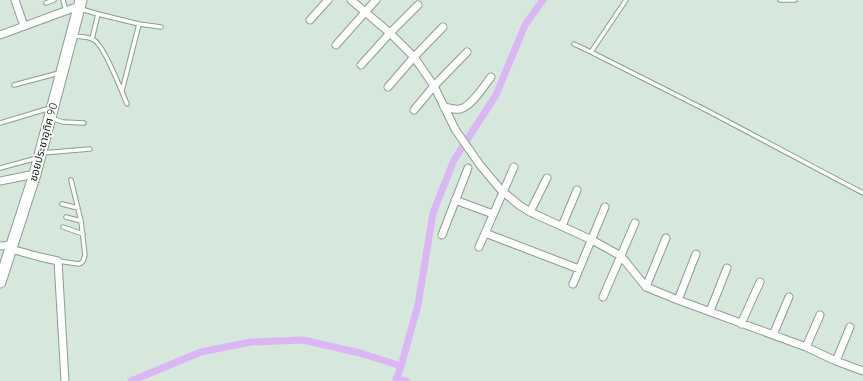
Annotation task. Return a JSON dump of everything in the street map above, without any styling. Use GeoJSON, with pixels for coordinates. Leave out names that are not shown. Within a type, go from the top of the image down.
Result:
{"type":"FeatureCollection","features":[{"type":"Feature","properties":{"kind":"street"},"geometry":{"type":"LineString","coordinates":[[15,0],[24,26]]}},
{"type":"Feature","properties":{"kind":"street"},"geometry":{"type":"LineString","coordinates":[[310,20],[328,0]]}},
{"type":"Feature","properties":{"kind":"street"},"geometry":{"type":"LineString","coordinates":[[351,0],[390,33],[414,57],[434,86],[455,129],[480,165],[503,191],[519,205],[530,212],[592,240],[621,256],[646,287],[741,324],[806,347],[836,361],[863,371]]}},
{"type":"Feature","properties":{"kind":"street"},"geometry":{"type":"LineString","coordinates":[[336,45],[376,0]]}},
{"type":"Feature","properties":{"kind":"street"},"geometry":{"type":"LineString","coordinates":[[0,34],[80,5]]}},
{"type":"Feature","properties":{"kind":"street","name":"ซอยประชาอุทิศ 90"},"geometry":{"type":"LineString","coordinates":[[0,282],[8,246],[35,174],[80,5]]}},
{"type":"Feature","properties":{"kind":"street"},"geometry":{"type":"LineString","coordinates":[[361,65],[418,5]]}},
{"type":"Feature","properties":{"kind":"street"},"geometry":{"type":"LineString","coordinates":[[388,87],[443,27]]}},
{"type":"Feature","properties":{"kind":"street"},"geometry":{"type":"LineString","coordinates":[[414,110],[434,86],[467,52]]}},
{"type":"Feature","properties":{"kind":"street"},"geometry":{"type":"LineString","coordinates":[[444,107],[457,110],[462,109],[468,105],[491,77]]}},
{"type":"Feature","properties":{"kind":"street"},"geometry":{"type":"LineString","coordinates":[[478,247],[514,166]]}},
{"type":"Feature","properties":{"kind":"street"},"geometry":{"type":"LineString","coordinates":[[442,235],[468,168]]}},
{"type":"Feature","properties":{"kind":"street"},"geometry":{"type":"LineString","coordinates":[[0,182],[35,174]]}},
{"type":"Feature","properties":{"kind":"street"},"geometry":{"type":"LineString","coordinates":[[530,212],[547,178]]}},
{"type":"Feature","properties":{"kind":"street"},"geometry":{"type":"LineString","coordinates":[[562,226],[577,190]]}},
{"type":"Feature","properties":{"kind":"street"},"geometry":{"type":"LineString","coordinates":[[455,200],[493,214]]}},
{"type":"Feature","properties":{"kind":"street"},"geometry":{"type":"LineString","coordinates":[[573,284],[605,207]]}},
{"type":"Feature","properties":{"kind":"street"},"geometry":{"type":"LineString","coordinates":[[603,297],[635,223]]}},
{"type":"Feature","properties":{"kind":"street"},"geometry":{"type":"LineString","coordinates":[[485,233],[580,268]]}},
{"type":"Feature","properties":{"kind":"street"},"geometry":{"type":"LineString","coordinates":[[646,287],[666,238]]}},
{"type":"Feature","properties":{"kind":"street"},"geometry":{"type":"LineString","coordinates":[[8,246],[40,257],[58,261],[65,381]]}},
{"type":"Feature","properties":{"kind":"street"},"geometry":{"type":"LineString","coordinates":[[678,300],[696,254]]}},
{"type":"Feature","properties":{"kind":"street"},"geometry":{"type":"LineString","coordinates":[[710,312],[727,268]]}},
{"type":"Feature","properties":{"kind":"street"},"geometry":{"type":"LineString","coordinates":[[741,324],[760,282]]}},
{"type":"Feature","properties":{"kind":"street"},"geometry":{"type":"LineString","coordinates":[[773,335],[789,298]]}},
{"type":"Feature","properties":{"kind":"street"},"geometry":{"type":"LineString","coordinates":[[806,347],[820,315]]}},
{"type":"Feature","properties":{"kind":"street"},"geometry":{"type":"LineString","coordinates":[[836,361],[850,327]]}},
{"type":"Feature","properties":{"kind":"lane"},"geometry":{"type":"LineString","coordinates":[[46,3],[54,0]]}},
{"type":"Feature","properties":{"kind":"lane"},"geometry":{"type":"LineString","coordinates":[[63,0],[66,11]]}},
{"type":"Feature","properties":{"kind":"lane"},"geometry":{"type":"LineString","coordinates":[[591,52],[626,0]]}},
{"type":"Feature","properties":{"kind":"lane"},"geometry":{"type":"LineString","coordinates":[[780,0],[795,0]]}},
{"type":"Feature","properties":{"kind":"lane"},"geometry":{"type":"LineString","coordinates":[[80,5],[98,14],[139,24],[161,27]]}},
{"type":"Feature","properties":{"kind":"lane"},"geometry":{"type":"LineString","coordinates":[[92,39],[98,14]]}},
{"type":"Feature","properties":{"kind":"lane"},"geometry":{"type":"LineString","coordinates":[[122,92],[139,24]]}},
{"type":"Feature","properties":{"kind":"lane"},"geometry":{"type":"LineString","coordinates":[[72,36],[92,39],[101,46],[115,74],[127,104]]}},
{"type":"Feature","properties":{"kind":"lane"},"geometry":{"type":"LineString","coordinates":[[574,44],[708,111],[863,193]]}},
{"type":"Feature","properties":{"kind":"lane"},"geometry":{"type":"LineString","coordinates":[[14,84],[62,72]]}},
{"type":"Feature","properties":{"kind":"lane"},"geometry":{"type":"LineString","coordinates":[[0,123],[52,113],[63,122],[84,123]]}},
{"type":"Feature","properties":{"kind":"lane"},"geometry":{"type":"LineString","coordinates":[[0,168],[40,155],[90,149]]}},
{"type":"Feature","properties":{"kind":"lane"},"geometry":{"type":"LineString","coordinates":[[58,261],[79,264],[82,263],[85,255],[81,221],[71,180]]}},
{"type":"Feature","properties":{"kind":"lane"},"geometry":{"type":"LineString","coordinates":[[62,204],[78,208]]}},
{"type":"Feature","properties":{"kind":"lane"},"geometry":{"type":"LineString","coordinates":[[66,217],[81,221]]}},
{"type":"Feature","properties":{"kind":"lane"},"geometry":{"type":"LineString","coordinates":[[63,227],[83,234]]}},
{"type":"Feature","properties":{"kind":"waterway"},"geometry":{"type":"LineString","coordinates":[[396,381],[418,305],[433,213],[454,160],[496,95],[525,25],[543,0]]}},
{"type":"Feature","properties":{"kind":"waterway"},"geometry":{"type":"LineString","coordinates":[[131,381],[201,352],[251,342],[303,340],[360,353],[401,366]]}},
{"type":"Feature","properties":{"kind":"waterway"},"geometry":{"type":"LineString","coordinates":[[396,379],[406,381]]}}]}
